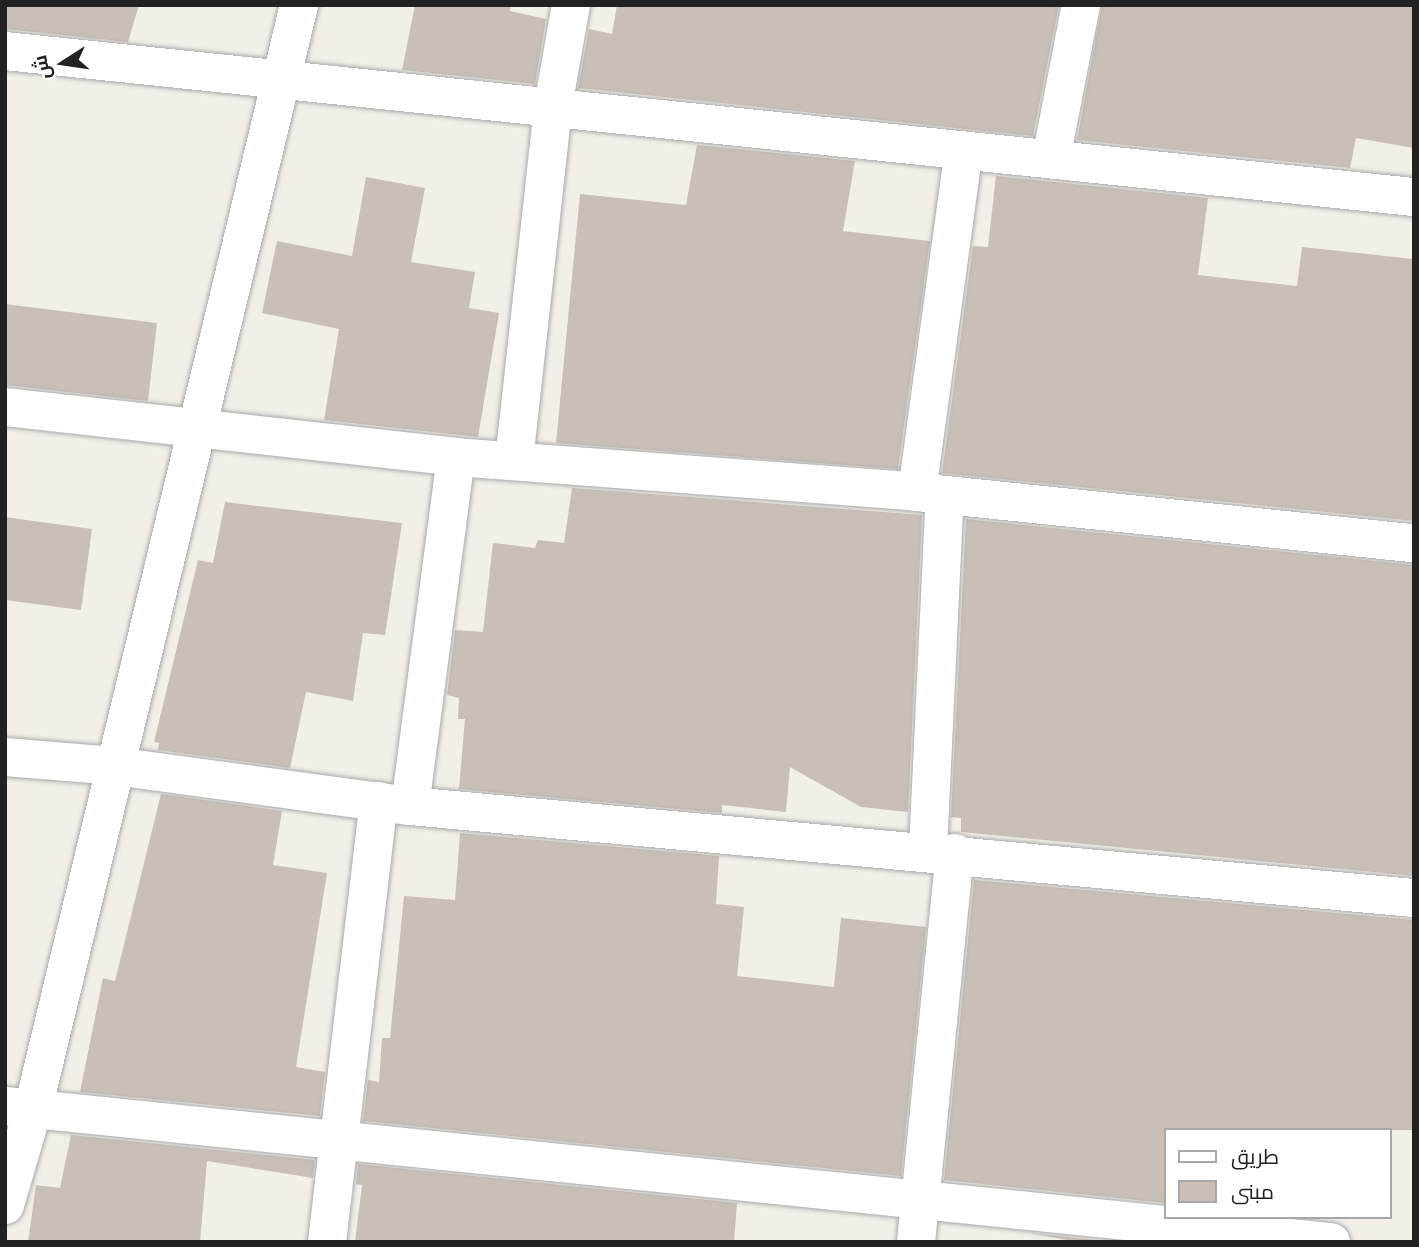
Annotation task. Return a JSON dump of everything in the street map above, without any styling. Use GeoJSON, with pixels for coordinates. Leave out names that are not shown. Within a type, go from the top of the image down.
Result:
{"type":"FeatureCollection","features":[{"type":"Feature","properties":{"kind":"street"},"geometry":{"type":"LineString","coordinates":[[5,1205],[19,1108],[114,766],[299,5]]}},
{"type":"Feature","properties":{"kind":"street"},"geometry":{"type":"LineString","coordinates":[[514,461],[553,106],[571,5]]}},
{"type":"Feature","properties":{"kind":"street"},"geometry":{"type":"LineString","coordinates":[[1051,159],[1081,5]]}},
{"type":"Feature","properties":{"kind":"street"},"geometry":{"type":"LineString","coordinates":[[5,51],[1414,197]]}},
{"type":"Feature","properties":{"kind":"street"},"geometry":{"type":"LineString","coordinates":[[916,1242],[941,851],[931,494],[964,151]]}},
{"type":"Feature","properties":{"kind":"street"},"geometry":{"type":"LineString","coordinates":[[5,407],[456,457],[931,494],[1414,542]]}},
{"type":"Feature","properties":{"kind":"street"},"geometry":{"type":"LineString","coordinates":[[327,1242],[339,1141],[456,457]]}},
{"type":"Feature","properties":{"kind":"street"},"geometry":{"type":"LineString","coordinates":[[5,757],[114,766],[395,803],[941,851],[1414,898]]}},
{"type":"Feature","properties":{"kind":"street"},"geometry":{"type":"LineString","coordinates":[[19,1108],[1331,1242]]}},
{"type":"Feature","properties":{"kind":"building"},"geometry":{"type":"Polygon","coordinates":[[[5,5],[139,5],[128,42],[5,29],[5,5]]]}},
{"type":"Feature","properties":{"kind":"building"},"geometry":{"type":"Polygon","coordinates":[[[415,5],[511,5],[510,11],[546,19],[535,84],[402,70],[415,5]]]}},
{"type":"Feature","properties":{"kind":"building"},"geometry":{"type":"Polygon","coordinates":[[[617,5],[1059,5],[1033,136],[578,88],[589,29],[612,34],[617,5]]]}},
{"type":"Feature","properties":{"kind":"building"},"geometry":{"type":"Polygon","coordinates":[[[1102,5],[1414,5],[1414,148],[1356,138],[1350,168],[1077,140],[1102,5]]]}},
{"type":"Feature","properties":{"kind":"building"},"geometry":{"type":"Polygon","coordinates":[[[697,145],[855,161],[843,231],[930,241],[898,469],[556,443],[580,194],[686,205],[697,145]]]}},
{"type":"Feature","properties":{"kind":"building"},"geometry":{"type":"Polygon","coordinates":[[[996,176],[1208,198],[1198,275],[1297,286],[1302,247],[1414,259],[1414,521],[942,473],[973,246],[988,247],[996,176]]]}},
{"type":"Feature","properties":{"kind":"building"},"geometry":{"type":"Polygon","coordinates":[[[366,177],[425,188],[411,262],[475,272],[469,308],[499,313],[478,437],[324,420],[339,329],[262,313],[277,241],[352,256],[366,177]]]}},
{"type":"Feature","properties":{"kind":"building"},"geometry":{"type":"Polygon","coordinates":[[[5,304],[157,323],[148,401],[5,385],[5,304]]]}},
{"type":"Feature","properties":{"kind":"building"},"geometry":{"type":"Polygon","coordinates":[[[572,488],[922,515],[908,812],[861,807],[790,767],[786,812],[722,805],[722,813],[459,789],[465,719],[458,719],[459,698],[447,695],[455,630],[483,632],[493,543],[535,548],[538,540],[564,543],[572,488]]]}},
{"type":"Feature","properties":{"kind":"building"},"geometry":{"type":"Polygon","coordinates":[[[225,502],[402,523],[385,635],[363,633],[353,701],[306,692],[290,768],[158,750],[159,743],[154,742],[198,560],[213,563],[225,502]]]}},
{"type":"Feature","properties":{"kind":"building"},"geometry":{"type":"Polygon","coordinates":[[[5,517],[92,529],[81,610],[5,600],[5,517]]]}},
{"type":"Feature","properties":{"kind":"building"},"geometry":{"type":"Polygon","coordinates":[[[966,519],[1414,565],[1414,876],[961,832],[961,818],[951,817],[966,519]]]}},
{"type":"Feature","properties":{"kind":"building"},"geometry":{"type":"Polygon","coordinates":[[[161,794],[282,811],[273,865],[327,873],[296,1067],[325,1072],[320,1116],[80,1092],[103,978],[115,981],[161,794]]]}},
{"type":"Feature","properties":{"kind":"building"},"geometry":{"type":"Polygon","coordinates":[[[460,833],[719,856],[716,904],[744,907],[737,976],[834,987],[841,918],[926,927],[901,1176],[363,1121],[368,1080],[379,1082],[382,1038],[390,1038],[404,896],[455,900],[460,833]]]}},
{"type":"Feature","properties":{"kind":"building"},"geometry":{"type":"Polygon","coordinates":[[[974,880],[1414,920],[1414,1130],[1164,1128],[1164,1203],[944,1180],[974,880]]]}},
{"type":"Feature","properties":{"kind":"building"},"geometry":{"type":"Polygon","coordinates":[[[71,1135],[315,1160],[313,1178],[207,1161],[200,1242],[28,1242],[36,1185],[60,1188],[71,1135]]]}},
{"type":"Feature","properties":{"kind":"building"},"geometry":{"type":"Polygon","coordinates":[[[358,1164],[737,1203],[734,1242],[355,1242],[362,1185],[356,1184],[358,1164]]]}},
{"type":"Feature","properties":{"kind":"building"},"geometry":{"type":"Polygon","coordinates":[[[1029,1233],[1114,1242],[1078,1242],[1029,1233]]]}}]}
